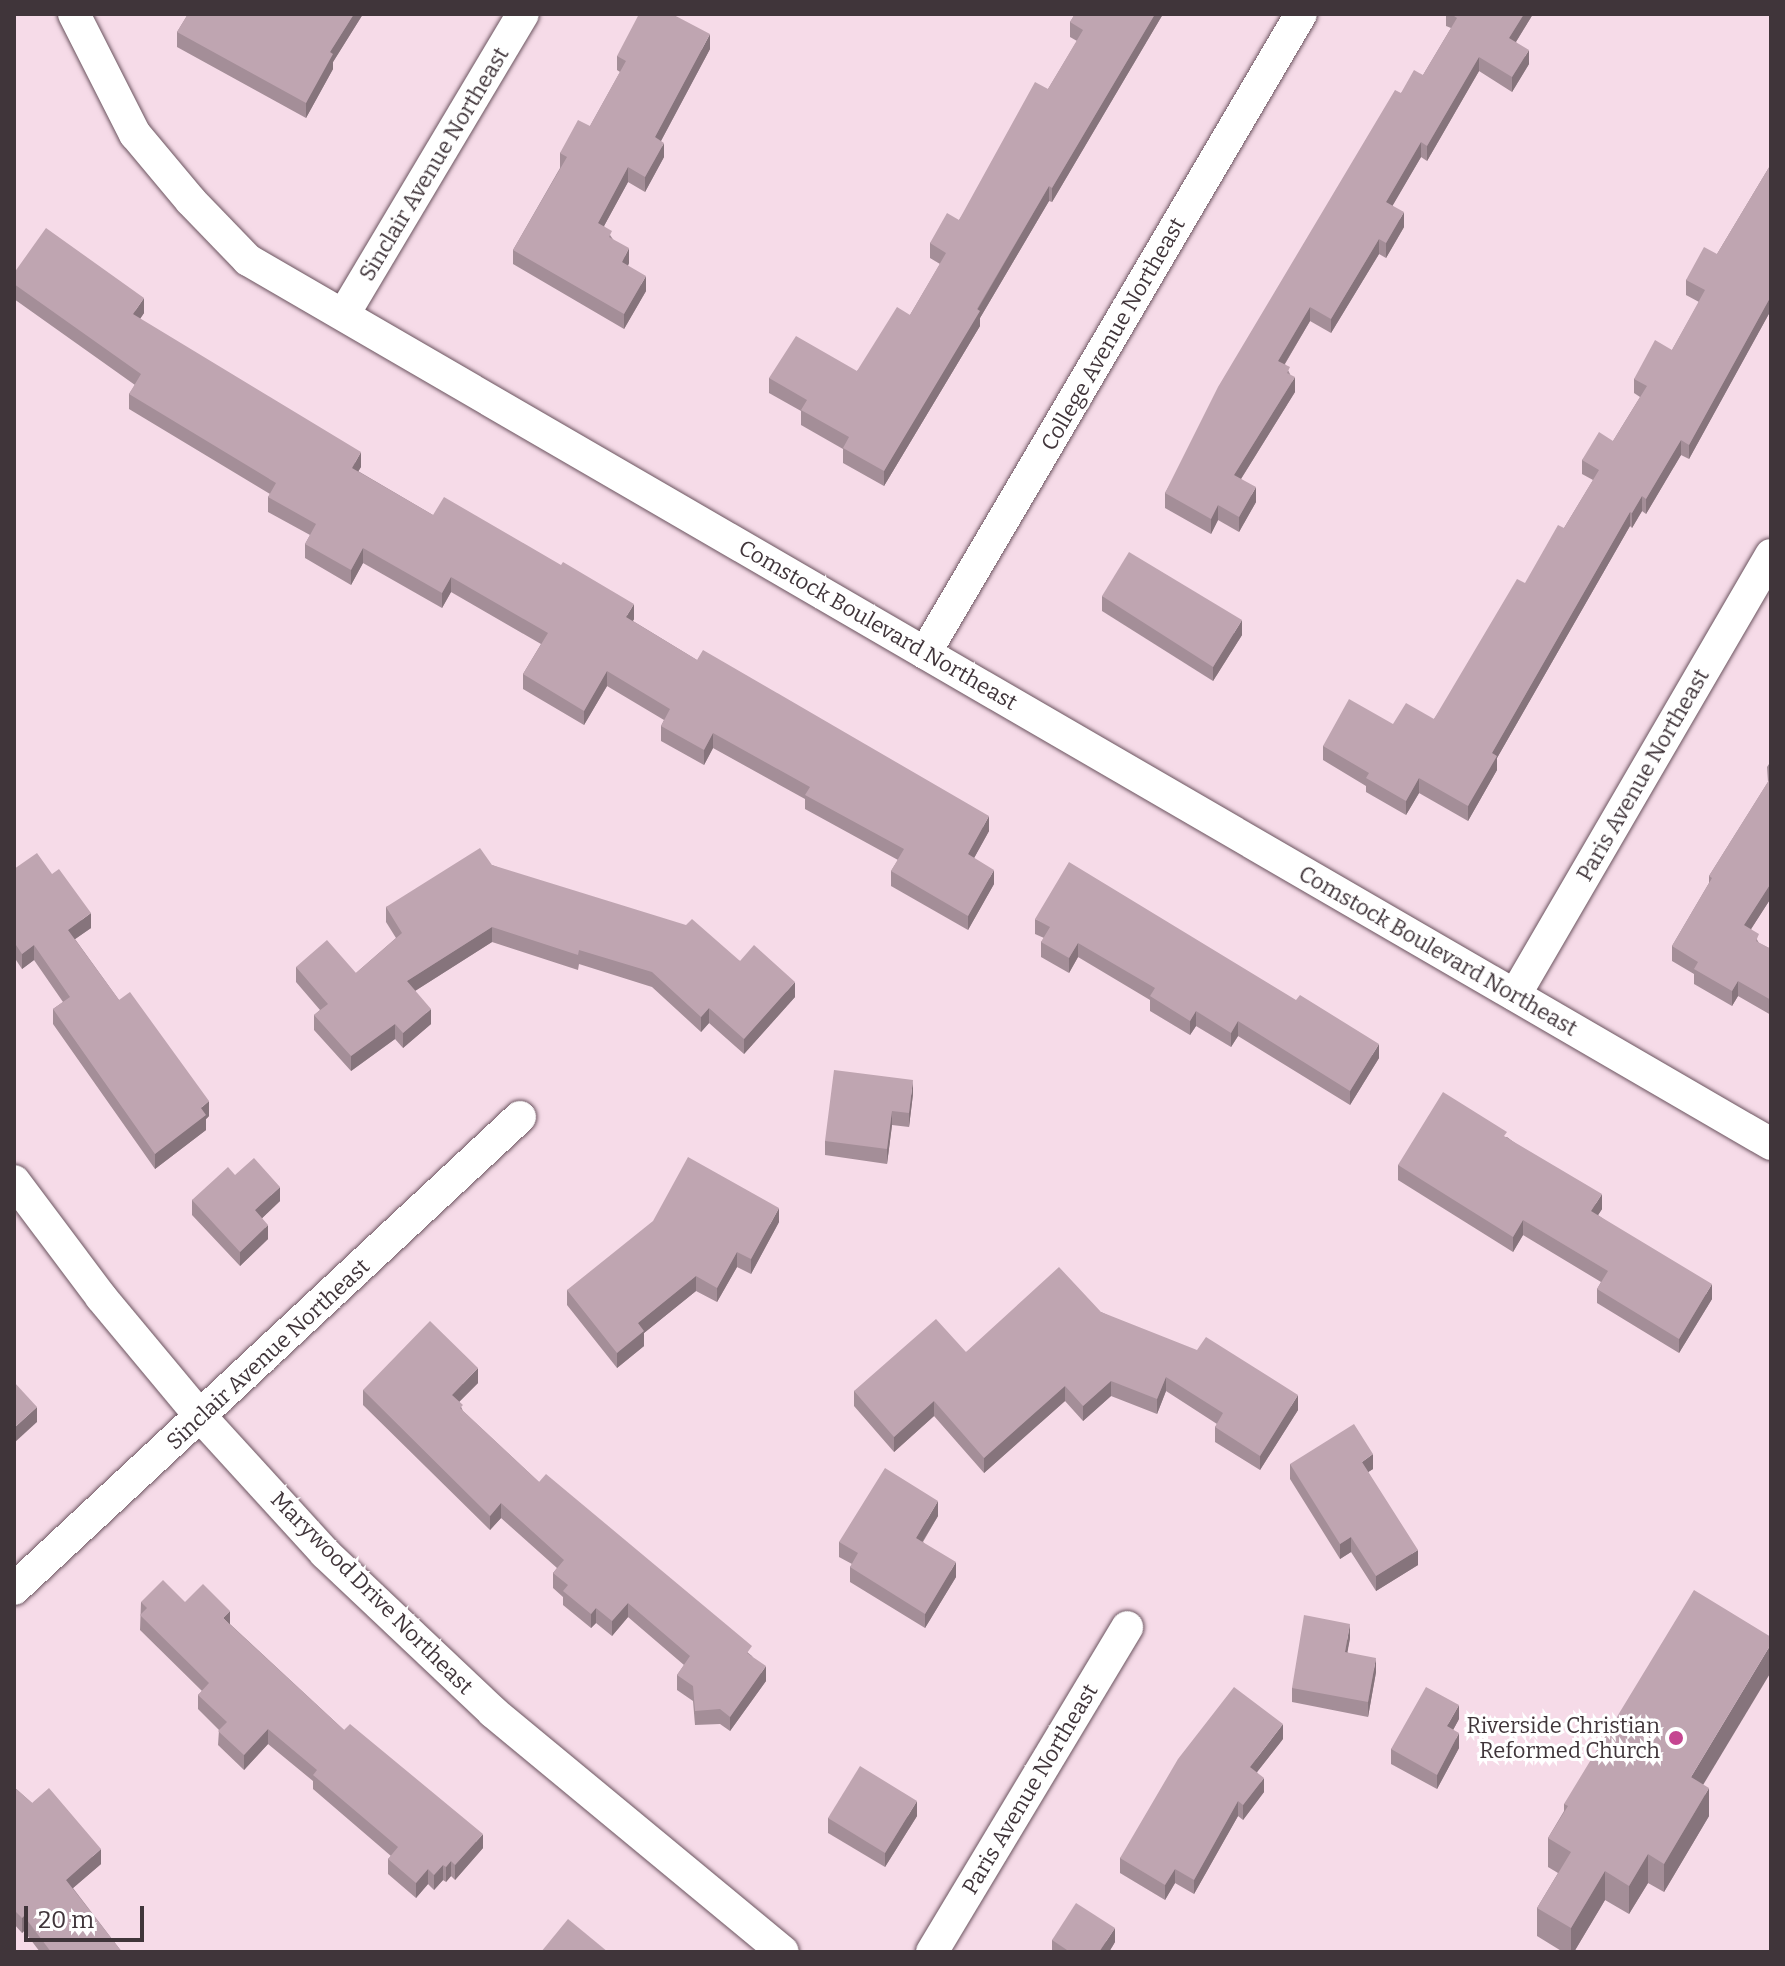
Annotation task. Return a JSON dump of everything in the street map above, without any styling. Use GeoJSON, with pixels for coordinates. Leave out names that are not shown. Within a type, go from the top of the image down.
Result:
{"type":"FeatureCollection","features":[{"type":"Feature","properties":{"kind":"street","name":"Comstock Boulevard Northeast"},"geometry":{"type":"LineString","coordinates":[[74,14],[135,134],[191,201],[248,260],[1771,1144]]}},
{"type":"Feature","properties":{"kind":"street","name":"Sinclair Avenue Northeast"},"geometry":{"type":"LineString","coordinates":[[344,314],[523,14]]}},
{"type":"Feature","properties":{"kind":"street","name":"College Avenue Northeast"},"geometry":{"type":"LineString","coordinates":[[925,653],[1301,14]]}},
{"type":"Feature","properties":{"kind":"street","name":"Paris Avenue Northeast"},"geometry":{"type":"LineString","coordinates":[[1515,995],[1771,555]]}},
{"type":"Feature","properties":{"kind":"street","name":"Sinclair Avenue Northeast"},"geometry":{"type":"LineString","coordinates":[[14,1589],[520,1117]]}},
{"type":"Feature","properties":{"kind":"street","name":"Marywood Drive Northeast"},"geometry":{"type":"LineString","coordinates":[[14,1181],[101,1297],[201,1417],[325,1553],[493,1712],[783,1952]]}},
{"type":"Feature","properties":{"kind":"street","name":"Paris Avenue Northeast"},"geometry":{"type":"LineString","coordinates":[[932,1952],[1127,1627]]}},
{"type":"Feature","properties":{"kind":"building"},"geometry":{"type":"Polygon","coordinates":[[[188,14],[354,14],[330,52],[333,54],[306,103],[177,32],[188,14]]]}},
{"type":"Feature","properties":{"kind":"building"},"geometry":{"type":"Polygon","coordinates":[[[639,14],[672,14],[710,34],[655,137],[664,143],[645,177],[628,167],[598,223],[612,231],[609,237],[629,248],[622,262],[646,276],[624,314],[513,250],[567,157],[560,153],[578,120],[590,126],[626,61],[617,56],[639,14]]]}},
{"type":"Feature","properties":{"kind":"building"},"geometry":{"type":"Polygon","coordinates":[[[1075,14],[1155,14],[1052,188],[1049,186],[977,309],[980,311],[884,471],[843,448],[849,437],[801,410],[807,400],[769,378],[796,336],[857,371],[897,307],[910,315],[946,253],[930,243],[947,213],[959,220],[1035,82],[1048,89],[1083,30],[1070,22],[1075,14]]]}},
{"type":"Feature","properties":{"kind":"building"},"geometry":{"type":"Polygon","coordinates":[[[1451,14],[1524,14],[1509,38],[1529,50],[1512,77],[1479,57],[1427,146],[1421,142],[1386,202],[1404,212],[1386,243],[1379,239],[1331,319],[1310,307],[1278,361],[1290,367],[1287,373],[1295,377],[1234,475],[1256,487],[1239,517],[1218,505],[1211,519],[1165,493],[1218,387],[1395,90],[1401,93],[1414,70],[1423,75],[1457,18],[1451,14]]]}},
{"type":"Feature","properties":{"kind":"building"},"geometry":{"type":"Polygon","coordinates":[[[1771,164],[1771,296],[1689,445],[1681,440],[1646,499],[1642,496],[1630,512],[1492,753],[1497,756],[1468,806],[1419,778],[1406,801],[1366,778],[1369,773],[1323,746],[1349,699],[1393,724],[1406,703],[1434,719],[1517,579],[1525,583],[1558,525],[1564,528],[1599,470],[1582,460],[1599,432],[1613,441],[1647,386],[1634,379],[1655,340],[1672,350],[1705,290],[1686,280],[1704,247],[1717,254],[1771,164]]]}},
{"type":"Feature","properties":{"kind":"building"},"geometry":{"type":"Polygon","coordinates":[[[46,228],[144,298],[133,314],[361,452],[352,468],[433,515],[444,497],[561,565],[563,562],[634,604],[626,617],[697,660],[703,650],[989,816],[968,854],[994,870],[968,916],[891,871],[904,849],[805,795],[810,787],[713,733],[704,750],[661,726],[670,709],[607,671],[584,711],[523,674],[548,633],[451,577],[442,593],[363,548],[351,570],[305,544],[316,524],[268,497],[276,483],[129,394],[141,374],[14,284],[14,273],[46,228]]]}},
{"type":"Feature","properties":{"kind":"building"},"geometry":{"type":"Polygon","coordinates":[[[1129,552],[1242,620],[1213,667],[1102,596],[1129,552]]]}},
{"type":"Feature","properties":{"kind":"building"},"geometry":{"type":"Polygon","coordinates":[[[1771,777],[1771,883],[1744,925],[1759,934],[1756,941],[1771,949],[1771,1000],[1738,981],[1732,991],[1694,969],[1698,962],[1672,946],[1712,878],[1709,876],[1771,777]]]}},
{"type":"Feature","properties":{"kind":"building"},"geometry":{"type":"Polygon","coordinates":[[[480,848],[492,865],[686,925],[692,919],[740,961],[754,945],[795,982],[744,1039],[709,1008],[701,1017],[652,972],[579,950],[578,955],[492,927],[407,981],[431,1009],[403,1033],[395,1024],[351,1056],[314,1015],[328,1004],[296,967],[327,940],[356,973],[402,933],[386,907],[480,848]]]}},
{"type":"Feature","properties":{"kind":"building"},"geometry":{"type":"Polygon","coordinates":[[[37,853],[52,874],[59,869],[91,913],[68,930],[119,1000],[130,992],[209,1101],[201,1108],[206,1115],[155,1154],[53,1009],[70,997],[34,945],[22,954],[14,942],[14,869],[37,853]]]}},
{"type":"Feature","properties":{"kind":"building"},"geometry":{"type":"Polygon","coordinates":[[[1069,862],[1296,1000],[1300,995],[1379,1044],[1350,1091],[1238,1021],[1231,1033],[1196,1011],[1190,1021],[1150,996],[1155,988],[1078,943],[1069,958],[1041,942],[1050,927],[1035,919],[1069,862]]]}},
{"type":"Feature","properties":{"kind":"building"},"geometry":{"type":"Polygon","coordinates":[[[834,1070],[913,1080],[909,1113],[892,1111],[887,1149],[825,1141],[834,1070]]]}},
{"type":"Feature","properties":{"kind":"building"},"geometry":{"type":"Polygon","coordinates":[[[1443,1092],[1507,1132],[1504,1136],[1602,1194],[1591,1211],[1712,1284],[1679,1339],[1597,1289],[1608,1271],[1523,1220],[1513,1237],[1398,1165],[1443,1092]]]}},
{"type":"Feature","properties":{"kind":"building"},"geometry":{"type":"Polygon","coordinates":[[[688,1157],[779,1208],[751,1259],[737,1252],[717,1288],[696,1276],[638,1323],[644,1331],[617,1353],[567,1290],[653,1221],[688,1157]]]}},
{"type":"Feature","properties":{"kind":"building"},"geometry":{"type":"Polygon","coordinates":[[[254,1158],[280,1187],[255,1210],[268,1225],[240,1252],[192,1200],[228,1167],[235,1175],[254,1158]]]}},
{"type":"Feature","properties":{"kind":"building"},"geometry":{"type":"Polygon","coordinates":[[[1059,1267],[1101,1312],[1197,1350],[1206,1337],[1298,1395],[1260,1456],[1215,1427],[1223,1413],[1166,1377],[1157,1399],[1111,1381],[1083,1406],[1065,1386],[984,1458],[934,1401],[894,1437],[854,1391],[936,1319],[966,1352],[1059,1267]]]}},
{"type":"Feature","properties":{"kind":"building"},"geometry":{"type":"Polygon","coordinates":[[[430,1321],[478,1368],[452,1395],[463,1405],[460,1408],[539,1482],[546,1474],[752,1646],[747,1653],[766,1666],[730,1717],[720,1709],[695,1711],[693,1686],[677,1675],[690,1656],[628,1603],[612,1621],[596,1608],[591,1614],[563,1591],[568,1585],[553,1573],[564,1560],[501,1503],[490,1516],[363,1390],[430,1321]]]}},
{"type":"Feature","properties":{"kind":"building"},"geometry":{"type":"Polygon","coordinates":[[[14,1382],[37,1407],[14,1428],[14,1382]]]}},
{"type":"Feature","properties":{"kind":"building"},"geometry":{"type":"Polygon","coordinates":[[[1354,1424],[1373,1454],[1362,1462],[1418,1550],[1376,1576],[1351,1537],[1340,1544],[1290,1464],[1354,1424]]]}},
{"type":"Feature","properties":{"kind":"building"},"geometry":{"type":"Polygon","coordinates":[[[885,1468],[938,1501],[916,1538],[956,1562],[925,1614],[850,1567],[858,1553],[839,1542],[885,1468]]]}},
{"type":"Feature","properties":{"kind":"building"},"geometry":{"type":"Polygon","coordinates":[[[163,1580],[185,1602],[203,1584],[230,1611],[223,1618],[344,1730],[350,1724],[483,1834],[455,1865],[451,1861],[434,1875],[428,1869],[416,1883],[388,1859],[398,1847],[313,1775],[317,1770],[268,1729],[244,1755],[218,1731],[227,1722],[198,1695],[209,1683],[140,1615],[147,1608],[141,1602],[163,1580]]]}},
{"type":"Feature","properties":{"kind":"building","name":"Riverside Christian Reformed Church"},"geometry":{"type":"Polygon","coordinates":[[[1694,1590],[1771,1637],[1771,1644],[1691,1777],[1709,1788],[1664,1864],[1648,1854],[1629,1886],[1605,1871],[1571,1928],[1537,1908],[1571,1852],[1548,1838],[1568,1806],[1564,1804],[1694,1590]]]}},
{"type":"Feature","properties":{"kind":"building"},"geometry":{"type":"Polygon","coordinates":[[[1304,1615],[1350,1624],[1345,1652],[1376,1658],[1368,1702],[1292,1688],[1304,1615]]]}},
{"type":"Feature","properties":{"kind":"building"},"geometry":{"type":"Polygon","coordinates":[[[1234,1687],[1283,1724],[1250,1767],[1264,1778],[1243,1805],[1238,1801],[1194,1880],[1175,1869],[1165,1885],[1120,1858],[1178,1759],[1234,1687]]]}},
{"type":"Feature","properties":{"kind":"building"},"geometry":{"type":"Polygon","coordinates":[[[1426,1687],[1459,1705],[1447,1726],[1459,1733],[1437,1775],[1391,1749],[1426,1687]]]}},
{"type":"Feature","properties":{"kind":"building"},"geometry":{"type":"Polygon","coordinates":[[[860,1766],[917,1801],[885,1853],[828,1818],[860,1766]]]}},
{"type":"Feature","properties":{"kind":"building"},"geometry":{"type":"Polygon","coordinates":[[[14,1787],[32,1803],[49,1788],[101,1849],[66,1880],[122,1952],[51,1952],[24,1916],[22,1918],[14,1910],[14,1787]]]}},
{"type":"Feature","properties":{"kind":"building"},"geometry":{"type":"Polygon","coordinates":[[[1076,1903],[1115,1928],[1099,1952],[1070,1952],[1052,1940],[1076,1903]]]}},
{"type":"Feature","properties":{"kind":"building"},"geometry":{"type":"Polygon","coordinates":[[[568,1919],[608,1952],[541,1952],[568,1919]]]}},
{"type":"Feature","properties":{"kind":"place","name":"Riverside Christian Reformed Church"},"geometry":{"type":"Point","coordinates":[1676,1738]}}]}
